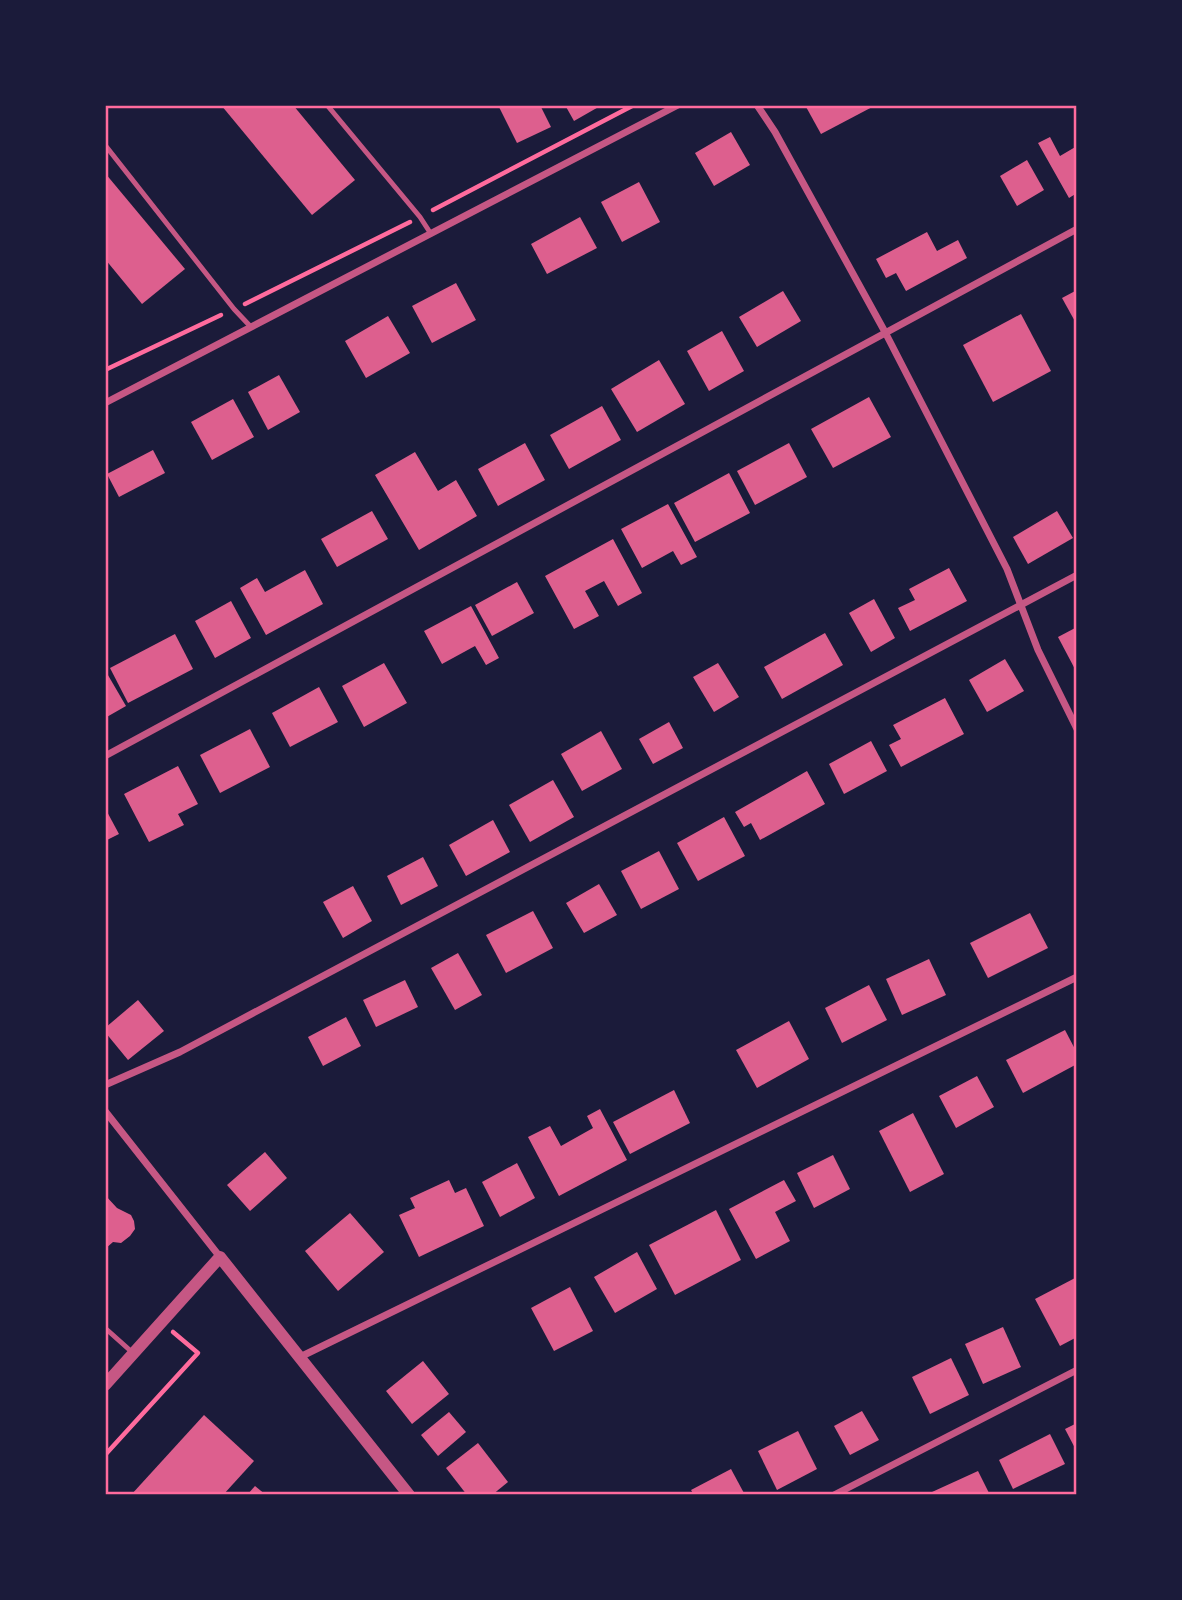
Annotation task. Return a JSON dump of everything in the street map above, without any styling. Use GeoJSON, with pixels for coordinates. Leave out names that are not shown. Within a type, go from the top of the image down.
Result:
{"type":"FeatureCollection","features":[{"type":"Feature","properties":{"kind":"street"},"geometry":{"type":"LineString","coordinates":[[105,403],[678,105]]}},
{"type":"Feature","properties":{"kind":"street"},"geometry":{"type":"LineString","coordinates":[[757,105],[775,132],[885,332],[1007,569],[1038,650],[1077,729]]}},
{"type":"Feature","properties":{"kind":"street"},"geometry":{"type":"LineString","coordinates":[[105,756],[1077,229]]}},
{"type":"Feature","properties":{"kind":"street"},"geometry":{"type":"LineString","coordinates":[[105,1085],[192,1046],[1077,575]]}},
{"type":"Feature","properties":{"kind":"street"},"geometry":{"type":"LineString","coordinates":[[300,1357],[1077,977]]}},
{"type":"Feature","properties":{"kind":"street"},"geometry":{"type":"LineString","coordinates":[[105,1111],[409,1495]]}},
{"type":"Feature","properties":{"kind":"street"},"geometry":{"type":"LineString","coordinates":[[105,1385],[220,1257]]}},
{"type":"Feature","properties":{"kind":"street"},"geometry":{"type":"LineString","coordinates":[[834,1495],[1077,1370]]}},
{"type":"Feature","properties":{"kind":"lane"},"geometry":{"type":"LineString","coordinates":[[327,105],[420,217],[431,234]]}},
{"type":"Feature","properties":{"kind":"lane"},"geometry":{"type":"LineString","coordinates":[[105,145],[250,326]]}},
{"type":"Feature","properties":{"kind":"lane"},"geometry":{"type":"LineString","coordinates":[[105,1328],[134,1353]]}},
{"type":"Feature","properties":{"kind":"path"},"geometry":{"type":"LineString","coordinates":[[105,370],[420,217],[634,105]]}},
{"type":"Feature","properties":{"kind":"path"},"geometry":{"type":"LineString","coordinates":[[105,1455],[198,1353],[162,1322]]}},
{"type":"Feature","properties":{"kind":"building"},"geometry":{"type":"Polygon","coordinates":[[[221,105],[293,105],[355,180],[312,215],[221,105]]]}},
{"type":"Feature","properties":{"kind":"building"},"geometry":{"type":"Polygon","coordinates":[[[498,105],[540,105],[551,127],[517,143],[498,105]]]}},
{"type":"Feature","properties":{"kind":"building"},"geometry":{"type":"Polygon","coordinates":[[[565,105],[602,105],[574,121],[565,105]]]}},
{"type":"Feature","properties":{"kind":"building"},"geometry":{"type":"Polygon","coordinates":[[[805,105],[876,105],[821,134],[805,105]]]}},
{"type":"Feature","properties":{"kind":"building"},"geometry":{"type":"Polygon","coordinates":[[[731,132],[750,165],[714,186],[695,153],[731,132]]]}},
{"type":"Feature","properties":{"kind":"building"},"geometry":{"type":"Polygon","coordinates":[[[1050,137],[1060,156],[1077,146],[1077,193],[1069,198],[1038,143],[1050,137]]]}},
{"type":"Feature","properties":{"kind":"building"},"geometry":{"type":"Polygon","coordinates":[[[1027,160],[1044,190],[1017,206],[1000,176],[1027,160]]]}},
{"type":"Feature","properties":{"kind":"building"},"geometry":{"type":"Polygon","coordinates":[[[105,173],[185,269],[142,304],[105,259],[105,173]]]}},
{"type":"Feature","properties":{"kind":"building"},"geometry":{"type":"Polygon","coordinates":[[[639,182],[660,222],[622,242],[601,202],[639,182]]]}},
{"type":"Feature","properties":{"kind":"building"},"geometry":{"type":"Polygon","coordinates":[[[580,217],[597,248],[547,274],[531,244],[580,217]]]}},
{"type":"Feature","properties":{"kind":"building"},"geometry":{"type":"Polygon","coordinates":[[[927,232],[937,251],[958,240],[967,258],[906,291],[896,273],[886,278],[876,259],[927,232]]]}},
{"type":"Feature","properties":{"kind":"building"},"geometry":{"type":"Polygon","coordinates":[[[456,283],[476,320],[432,343],[412,306],[456,283]]]}},
{"type":"Feature","properties":{"kind":"building"},"geometry":{"type":"Polygon","coordinates":[[[1077,290],[1077,325],[1062,298],[1077,290]]]}},
{"type":"Feature","properties":{"kind":"building"},"geometry":{"type":"Polygon","coordinates":[[[783,291],[801,321],[757,347],[739,317],[783,291]]]}},
{"type":"Feature","properties":{"kind":"building"},"geometry":{"type":"Polygon","coordinates":[[[1021,314],[1051,371],[993,402],[963,345],[1021,314]]]}},
{"type":"Feature","properties":{"kind":"building"},"geometry":{"type":"Polygon","coordinates":[[[388,316],[410,353],[366,378],[345,341],[388,316]]]}},
{"type":"Feature","properties":{"kind":"building"},"geometry":{"type":"Polygon","coordinates":[[[722,331],[744,371],[709,391],[687,351],[722,331]]]}},
{"type":"Feature","properties":{"kind":"building"},"geometry":{"type":"Polygon","coordinates":[[[659,360],[685,404],[637,432],[611,389],[659,360]]]}},
{"type":"Feature","properties":{"kind":"building"},"geometry":{"type":"Polygon","coordinates":[[[279,375],[300,412],[268,430],[248,392],[279,375]]]}},
{"type":"Feature","properties":{"kind":"building"},"geometry":{"type":"Polygon","coordinates":[[[869,397],[891,437],[833,468],[811,429],[869,397]]]}},
{"type":"Feature","properties":{"kind":"building"},"geometry":{"type":"Polygon","coordinates":[[[233,399],[254,437],[212,460],[191,422],[233,399]]]}},
{"type":"Feature","properties":{"kind":"building"},"geometry":{"type":"Polygon","coordinates":[[[602,406],[621,440],[569,469],[550,435],[602,406]]]}},
{"type":"Feature","properties":{"kind":"building"},"geometry":{"type":"Polygon","coordinates":[[[525,443],[545,480],[498,506],[478,469],[525,443]]]}},
{"type":"Feature","properties":{"kind":"building"},"geometry":{"type":"Polygon","coordinates":[[[789,443],[807,477],[755,505],[737,471],[789,443]]]}},
{"type":"Feature","properties":{"kind":"building"},"geometry":{"type":"Polygon","coordinates":[[[153,450],[165,473],[119,497],[107,474],[153,450]]]}},
{"type":"Feature","properties":{"kind":"building"},"geometry":{"type":"Polygon","coordinates":[[[415,452],[438,491],[456,480],[477,516],[419,550],[375,475],[415,452]]]}},
{"type":"Feature","properties":{"kind":"building"},"geometry":{"type":"Polygon","coordinates":[[[729,473],[750,513],[695,542],[674,503],[729,473]]]}},
{"type":"Feature","properties":{"kind":"building"},"geometry":{"type":"Polygon","coordinates":[[[668,504],[697,557],[681,565],[673,551],[642,568],[621,529],[668,504]]]}},
{"type":"Feature","properties":{"kind":"building"},"geometry":{"type":"Polygon","coordinates":[[[372,511],[388,539],[337,567],[321,539],[372,511]]]}},
{"type":"Feature","properties":{"kind":"building"},"geometry":{"type":"Polygon","coordinates":[[[1057,511],[1073,538],[1028,564],[1013,537],[1057,511]]]}},
{"type":"Feature","properties":{"kind":"building"},"geometry":{"type":"Polygon","coordinates":[[[613,539],[642,593],[618,606],[604,581],[585,591],[599,616],[574,629],[545,576],[613,539]]]}},
{"type":"Feature","properties":{"kind":"building"},"geometry":{"type":"Polygon","coordinates":[[[949,568],[967,601],[910,631],[898,608],[915,600],[909,589],[949,568]]]}},
{"type":"Feature","properties":{"kind":"building"},"geometry":{"type":"Polygon","coordinates":[[[305,570],[323,604],[266,635],[240,588],[257,578],[265,592],[305,570]]]}},
{"type":"Feature","properties":{"kind":"building"},"geometry":{"type":"Polygon","coordinates":[[[517,582],[534,613],[492,636],[475,605],[517,582]]]}},
{"type":"Feature","properties":{"kind":"building"},"geometry":{"type":"Polygon","coordinates":[[[874,599],[895,638],[871,652],[849,613],[874,599]]]}},
{"type":"Feature","properties":{"kind":"building"},"geometry":{"type":"Polygon","coordinates":[[[231,601],[251,638],[215,658],[195,621],[231,601]]]}},
{"type":"Feature","properties":{"kind":"building"},"geometry":{"type":"Polygon","coordinates":[[[471,606],[499,658],[486,665],[475,646],[442,664],[424,631],[471,606]]]}},
{"type":"Feature","properties":{"kind":"building"},"geometry":{"type":"Polygon","coordinates":[[[1077,627],[1077,673],[1058,637],[1077,627]]]}},
{"type":"Feature","properties":{"kind":"building"},"geometry":{"type":"Polygon","coordinates":[[[825,633],[843,665],[782,699],[764,667],[825,633]]]}},
{"type":"Feature","properties":{"kind":"building"},"geometry":{"type":"Polygon","coordinates":[[[175,634],[193,669],[128,703],[110,668],[175,634]]]}},
{"type":"Feature","properties":{"kind":"building"},"geometry":{"type":"Polygon","coordinates":[[[1005,659],[1024,691],[987,712],[969,680],[1005,659]]]}},
{"type":"Feature","properties":{"kind":"building"},"geometry":{"type":"Polygon","coordinates":[[[384,663],[407,703],[364,727],[342,686],[384,663]]]}},
{"type":"Feature","properties":{"kind":"building"},"geometry":{"type":"Polygon","coordinates":[[[718,663],[739,697],[714,712],[693,677],[718,663]]]}},
{"type":"Feature","properties":{"kind":"building"},"geometry":{"type":"Polygon","coordinates":[[[105,670],[126,706],[105,718],[105,670]]]}},
{"type":"Feature","properties":{"kind":"building"},"geometry":{"type":"Polygon","coordinates":[[[319,687],[338,722],[290,747],[272,713],[319,687]]]}},
{"type":"Feature","properties":{"kind":"building"},"geometry":{"type":"Polygon","coordinates":[[[945,698],[964,734],[901,767],[889,745],[901,739],[893,725],[945,698]]]}},
{"type":"Feature","properties":{"kind":"building"},"geometry":{"type":"Polygon","coordinates":[[[669,722],[683,748],[653,764],[639,739],[669,722]]]}},
{"type":"Feature","properties":{"kind":"building"},"geometry":{"type":"Polygon","coordinates":[[[250,729],[270,767],[220,793],[200,755],[250,729]]]}},
{"type":"Feature","properties":{"kind":"building"},"geometry":{"type":"Polygon","coordinates":[[[601,731],[622,769],[582,791],[561,754],[601,731]]]}},
{"type":"Feature","properties":{"kind":"building"},"geometry":{"type":"Polygon","coordinates":[[[871,741],[887,771],[844,794],[829,764],[871,741]]]}},
{"type":"Feature","properties":{"kind":"building"},"geometry":{"type":"Polygon","coordinates":[[[178,766],[198,804],[178,814],[184,825],[149,842],[124,794],[178,766]]]}},
{"type":"Feature","properties":{"kind":"building"},"geometry":{"type":"Polygon","coordinates":[[[807,771],[825,804],[760,840],[751,823],[744,827],[735,812],[807,771]]]}},
{"type":"Feature","properties":{"kind":"building"},"geometry":{"type":"Polygon","coordinates":[[[553,780],[574,817],[530,842],[509,805],[553,780]]]}},
{"type":"Feature","properties":{"kind":"building"},"geometry":{"type":"Polygon","coordinates":[[[105,808],[119,834],[105,841],[105,808]]]}},
{"type":"Feature","properties":{"kind":"building"},"geometry":{"type":"Polygon","coordinates":[[[724,817],[745,856],[698,881],[677,843],[724,817]]]}},
{"type":"Feature","properties":{"kind":"building"},"geometry":{"type":"Polygon","coordinates":[[[493,820],[510,852],[466,876],[449,845],[493,820]]]}},
{"type":"Feature","properties":{"kind":"building"},"geometry":{"type":"Polygon","coordinates":[[[659,851],[679,889],[641,909],[621,871],[659,851]]]}},
{"type":"Feature","properties":{"kind":"building"},"geometry":{"type":"Polygon","coordinates":[[[423,857],[438,886],[401,905],[387,876],[423,857]]]}},
{"type":"Feature","properties":{"kind":"building"},"geometry":{"type":"Polygon","coordinates":[[[599,884],[617,915],[584,933],[566,903],[599,884]]]}},
{"type":"Feature","properties":{"kind":"building"},"geometry":{"type":"Polygon","coordinates":[[[353,886],[372,921],[343,938],[323,902],[353,886]]]}},
{"type":"Feature","properties":{"kind":"building"},"geometry":{"type":"Polygon","coordinates":[[[533,911],[553,948],[506,973],[486,935],[533,911]]]}},
{"type":"Feature","properties":{"kind":"building"},"geometry":{"type":"Polygon","coordinates":[[[1030,913],[1048,948],[988,978],[970,943],[1030,913]]]}},
{"type":"Feature","properties":{"kind":"building"},"geometry":{"type":"Polygon","coordinates":[[[458,953],[482,995],[455,1010],[431,968],[458,953]]]}},
{"type":"Feature","properties":{"kind":"building"},"geometry":{"type":"Polygon","coordinates":[[[929,959],[946,995],[902,1015],[886,979],[929,959]]]}},
{"type":"Feature","properties":{"kind":"building"},"geometry":{"type":"Polygon","coordinates":[[[405,980],[418,1007],[376,1027],[363,1000],[405,980]]]}},
{"type":"Feature","properties":{"kind":"building"},"geometry":{"type":"Polygon","coordinates":[[[869,985],[887,1020],[842,1043],[825,1008],[869,985]]]}},
{"type":"Feature","properties":{"kind":"building"},"geometry":{"type":"Polygon","coordinates":[[[138,1000],[164,1031],[128,1060],[105,1032],[105,1028],[138,1000]]]}},
{"type":"Feature","properties":{"kind":"building"},"geometry":{"type":"Polygon","coordinates":[[[346,1017],[361,1046],[323,1066],[308,1037],[346,1017]]]}},
{"type":"Feature","properties":{"kind":"building"},"geometry":{"type":"Polygon","coordinates":[[[789,1021],[809,1059],[757,1088],[736,1050],[789,1021]]]}},
{"type":"Feature","properties":{"kind":"building"},"geometry":{"type":"Polygon","coordinates":[[[1065,1030],[1077,1053],[1077,1064],[1023,1093],[1006,1060],[1065,1030]]]}},
{"type":"Feature","properties":{"kind":"building"},"geometry":{"type":"Polygon","coordinates":[[[977,1076],[994,1107],[956,1128],[939,1096],[977,1076]]]}},
{"type":"Feature","properties":{"kind":"building"},"geometry":{"type":"Polygon","coordinates":[[[674,1090],[690,1123],[630,1154],[613,1122],[674,1090]]]}},
{"type":"Feature","properties":{"kind":"building"},"geometry":{"type":"Polygon","coordinates":[[[600,1109],[627,1160],[559,1196],[528,1137],[550,1126],[561,1146],[593,1128],[587,1116],[600,1109]]]}},
{"type":"Feature","properties":{"kind":"building"},"geometry":{"type":"Polygon","coordinates":[[[913,1113],[944,1174],[910,1192],[879,1131],[913,1113]]]}},
{"type":"Feature","properties":{"kind":"building"},"geometry":{"type":"Polygon","coordinates":[[[265,1152],[287,1178],[250,1211],[227,1185],[265,1152]]]}},
{"type":"Feature","properties":{"kind":"building"},"geometry":{"type":"Polygon","coordinates":[[[833,1155],[850,1189],[814,1208],[797,1173],[833,1155]]]}},
{"type":"Feature","properties":{"kind":"building"},"geometry":{"type":"Polygon","coordinates":[[[517,1163],[535,1198],[500,1217],[482,1182],[517,1163]]]}},
{"type":"Feature","properties":{"kind":"building"},"geometry":{"type":"Polygon","coordinates":[[[449,1180],[455,1193],[466,1188],[484,1226],[419,1257],[399,1215],[415,1208],[410,1198],[449,1180]]]}},
{"type":"Feature","properties":{"kind":"building"},"geometry":{"type":"Polygon","coordinates":[[[784,1180],[796,1201],[775,1212],[790,1241],[756,1259],[729,1209],[784,1180]]]}},
{"type":"Feature","properties":{"kind":"building"},"geometry":{"type":"Polygon","coordinates":[[[105,1195],[117,1208],[131,1215],[135,1229],[121,1243],[113,1242],[105,1249],[105,1195]]]}},
{"type":"Feature","properties":{"kind":"building"},"geometry":{"type":"Polygon","coordinates":[[[716,1210],[741,1260],[675,1295],[649,1245],[716,1210]]]}},
{"type":"Feature","properties":{"kind":"building"},"geometry":{"type":"Polygon","coordinates":[[[350,1213],[384,1252],[338,1291],[305,1251],[350,1213]]]}},
{"type":"Feature","properties":{"kind":"building"},"geometry":{"type":"Polygon","coordinates":[[[637,1252],[657,1289],[615,1313],[594,1277],[637,1252]]]}},
{"type":"Feature","properties":{"kind":"building"},"geometry":{"type":"Polygon","coordinates":[[[1075,1278],[1077,1337],[1060,1346],[1035,1299],[1075,1278]]]}},
{"type":"Feature","properties":{"kind":"building"},"geometry":{"type":"Polygon","coordinates":[[[570,1287],[593,1331],[554,1351],[531,1308],[570,1287]]]}},
{"type":"Feature","properties":{"kind":"building"},"geometry":{"type":"Polygon","coordinates":[[[1003,1327],[1021,1367],[983,1384],[965,1344],[1003,1327]]]}},
{"type":"Feature","properties":{"kind":"building"},"geometry":{"type":"Polygon","coordinates":[[[951,1358],[969,1395],[930,1414],[912,1377],[951,1358]]]}},
{"type":"Feature","properties":{"kind":"building"},"geometry":{"type":"Polygon","coordinates":[[[423,1361],[449,1394],[412,1424],[386,1391],[423,1361]]]}},
{"type":"Feature","properties":{"kind":"building"},"geometry":{"type":"Polygon","coordinates":[[[862,1411],[879,1440],[850,1455],[834,1426],[862,1411]]]}},
{"type":"Feature","properties":{"kind":"building"},"geometry":{"type":"Polygon","coordinates":[[[449,1412],[466,1432],[438,1456],[421,1435],[449,1412]]]}},
{"type":"Feature","properties":{"kind":"building"},"geometry":{"type":"Polygon","coordinates":[[[204,1415],[254,1461],[223,1495],[131,1495],[204,1415]]]}},
{"type":"Feature","properties":{"kind":"building"},"geometry":{"type":"Polygon","coordinates":[[[1077,1423],[1077,1452],[1065,1429],[1077,1423]]]}},
{"type":"Feature","properties":{"kind":"building"},"geometry":{"type":"Polygon","coordinates":[[[798,1431],[817,1469],[777,1490],[758,1451],[798,1431]]]}},
{"type":"Feature","properties":{"kind":"building"},"geometry":{"type":"Polygon","coordinates":[[[1050,1434],[1065,1464],[1013,1489],[999,1460],[1050,1434]]]}},
{"type":"Feature","properties":{"kind":"building"},"geometry":{"type":"Polygon","coordinates":[[[478,1443],[508,1482],[492,1495],[467,1495],[446,1468],[478,1443]]]}},
{"type":"Feature","properties":{"kind":"building"},"geometry":{"type":"Polygon","coordinates":[[[731,1469],[745,1495],[694,1495],[691,1490],[731,1469]]]}},
{"type":"Feature","properties":{"kind":"building"},"geometry":{"type":"Polygon","coordinates":[[[978,1471],[990,1495],[933,1495],[932,1492],[978,1471]]]}},
{"type":"Feature","properties":{"kind":"building"},"geometry":{"type":"Polygon","coordinates":[[[255,1486],[266,1495],[247,1495],[255,1486]]]}}]}
